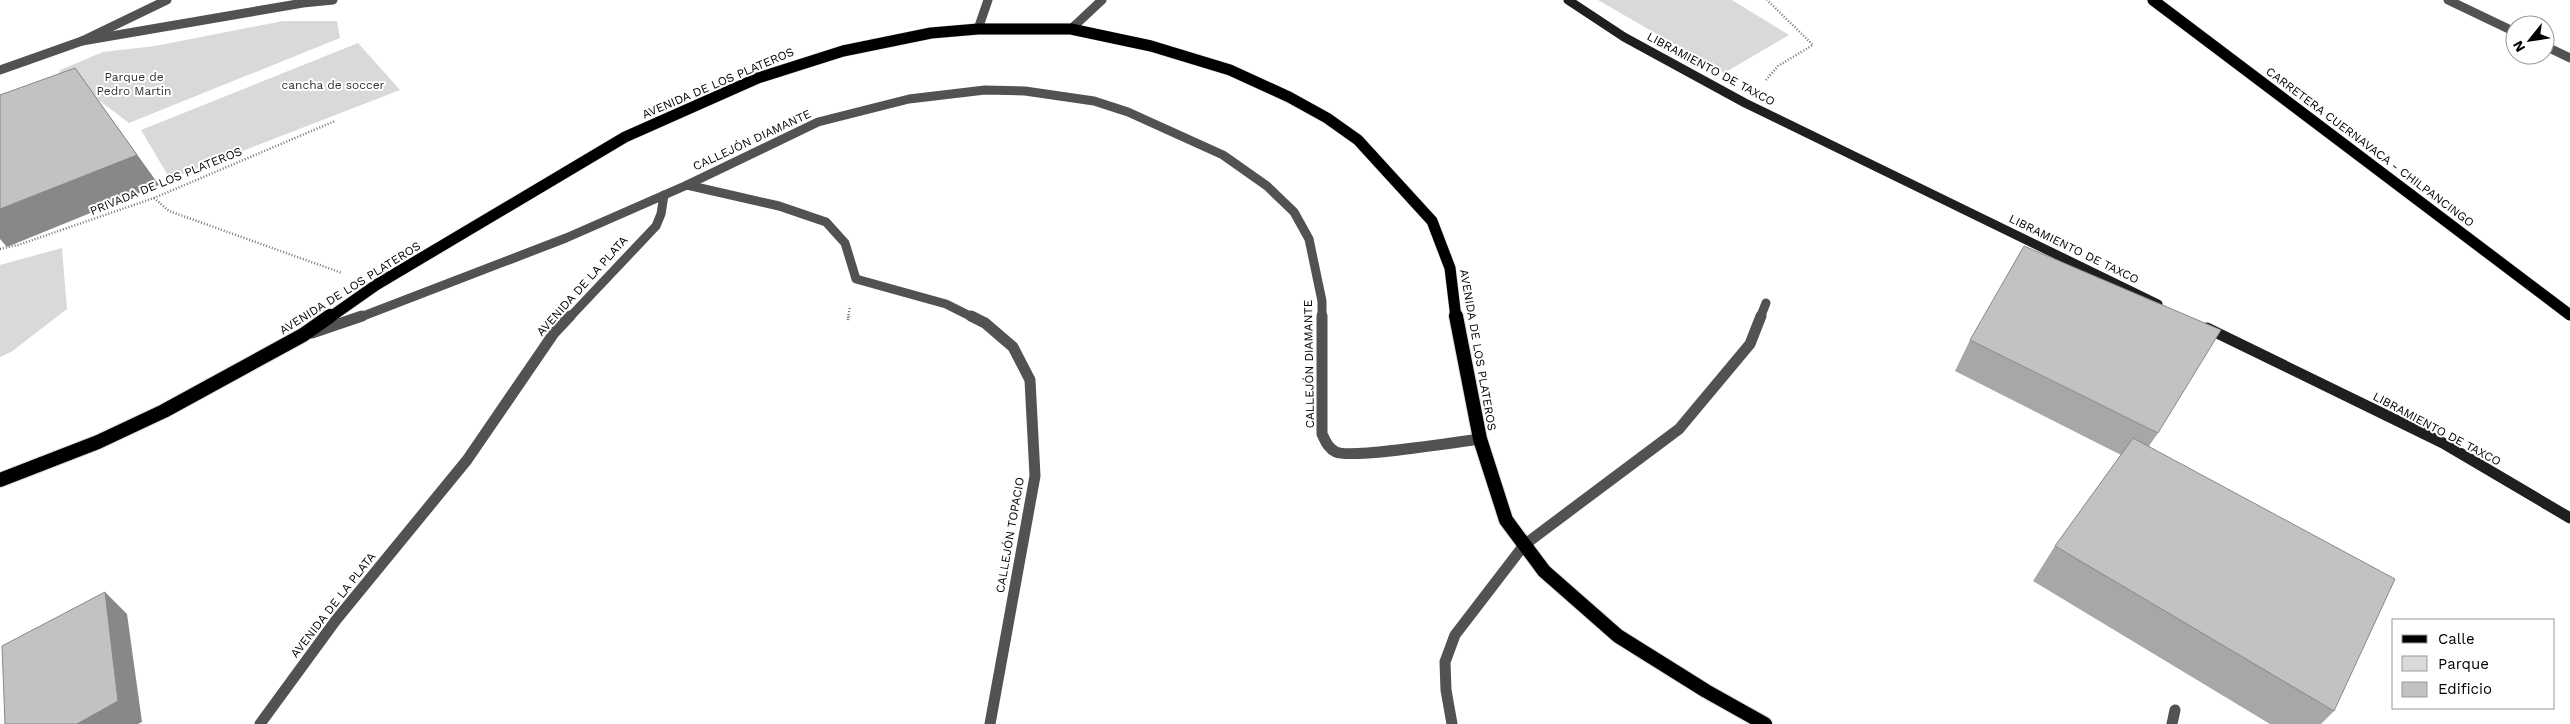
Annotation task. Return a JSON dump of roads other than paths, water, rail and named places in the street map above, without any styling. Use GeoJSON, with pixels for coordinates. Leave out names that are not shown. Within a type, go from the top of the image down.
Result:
{"type":"FeatureCollection","features":[{"type":"Feature","properties":{"kind":"main road","name":"LIBRAMIENTO DE TAXCO"},"geometry":{"type":"LineString","coordinates":[[1568,0],[1624,37],[1746,102],[2166,308]]}},
{"type":"Feature","properties":{"kind":"main road","name":"CARRETERA CUERNAVACA - CHILPANCINGO"},"geometry":{"type":"LineString","coordinates":[[2153,0],[2570,315]]}},
{"type":"Feature","properties":{"kind":"main road","name":"AVENIDA DE LOS PLATEROS"},"geometry":{"type":"LineString","coordinates":[[0,480],[98,442],[164,411],[304,335],[376,285],[625,137],[758,78],[798,64],[888,40],[931,33],[978,29],[1071,29],[1150,46],[1230,70],[1289,97],[1327,118],[1358,140],[1432,221],[1450,268],[1458,330],[1480,439],[1506,520],[1544,571],[1618,636],[1706,691],[1765,724]]}},
{"type":"Feature","properties":{"kind":"main road","name":"LIBRAMIENTO DE TAXCO"},"geometry":{"type":"LineString","coordinates":[[2202,326],[2443,443],[2570,518]]}},
{"type":"Feature","properties":{"kind":"street"},"geometry":{"type":"LineString","coordinates":[[0,70],[82,42],[167,0]]}},
{"type":"Feature","properties":{"kind":"street"},"geometry":{"type":"LineString","coordinates":[[82,42],[304,3],[333,0]]}},
{"type":"Feature","properties":{"kind":"street"},"geometry":{"type":"LineString","coordinates":[[978,29],[988,0]]}},
{"type":"Feature","properties":{"kind":"street"},"geometry":{"type":"LineString","coordinates":[[1071,29],[1102,0]]}},
{"type":"Feature","properties":{"kind":"street"},"geometry":{"type":"LineString","coordinates":[[2448,0],[2505,27]]}},
{"type":"Feature","properties":{"kind":"street"},"geometry":{"type":"LineString","coordinates":[[2555,51],[2570,58]]}},
{"type":"Feature","properties":{"kind":"street","name":"CALLEJÓN DIAMANTE"},"geometry":{"type":"LineString","coordinates":[[664,195],[818,122],[909,100],[985,90],[1025,91],[1094,100],[1128,112],[1224,156],[1267,186],[1294,212],[1309,239],[1322,301],[1322,434],[1327,445],[1338,453],[1392,451],[1480,439]]}},
{"type":"Feature","properties":{"kind":"street","name":"CALLEJÓN TOPACIO"},"geometry":{"type":"LineString","coordinates":[[687,185],[780,206],[826,222],[845,243],[856,279],[946,304],[985,323],[1013,347],[1030,380],[1035,476],[990,724]]}},
{"type":"Feature","properties":{"kind":"street","name":"AVENIDA DE LA PLATA"},"geometry":{"type":"LineString","coordinates":[[304,335],[389,307],[486,267],[566,238],[664,195]]}},
{"type":"Feature","properties":{"kind":"street","name":"AVENIDA DE LA PLATA"},"geometry":{"type":"LineString","coordinates":[[260,724],[336,620],[467,460],[554,333],[656,226],[661,214],[664,195]]}},
{"type":"Feature","properties":{"kind":"street"},"geometry":{"type":"LineString","coordinates":[[1452,724],[1446,690],[1445,662],[1455,635],[1524,545],[1679,429],[1750,344],[1766,303]]}},
{"type":"Feature","properties":{"kind":"street"},"geometry":{"type":"LineString","coordinates":[[2172,724],[2175,710]]}},
{"type":"Feature","properties":{"kind":"park label","name":"Parque de Pedro Martin"},"geometry":{"type":"Point","coordinates":[134,84]}},
{"type":"Feature","properties":{"kind":"park label","name":"cancha de soccer"},"geometry":{"type":"Point","coordinates":[333,85]}}]}
